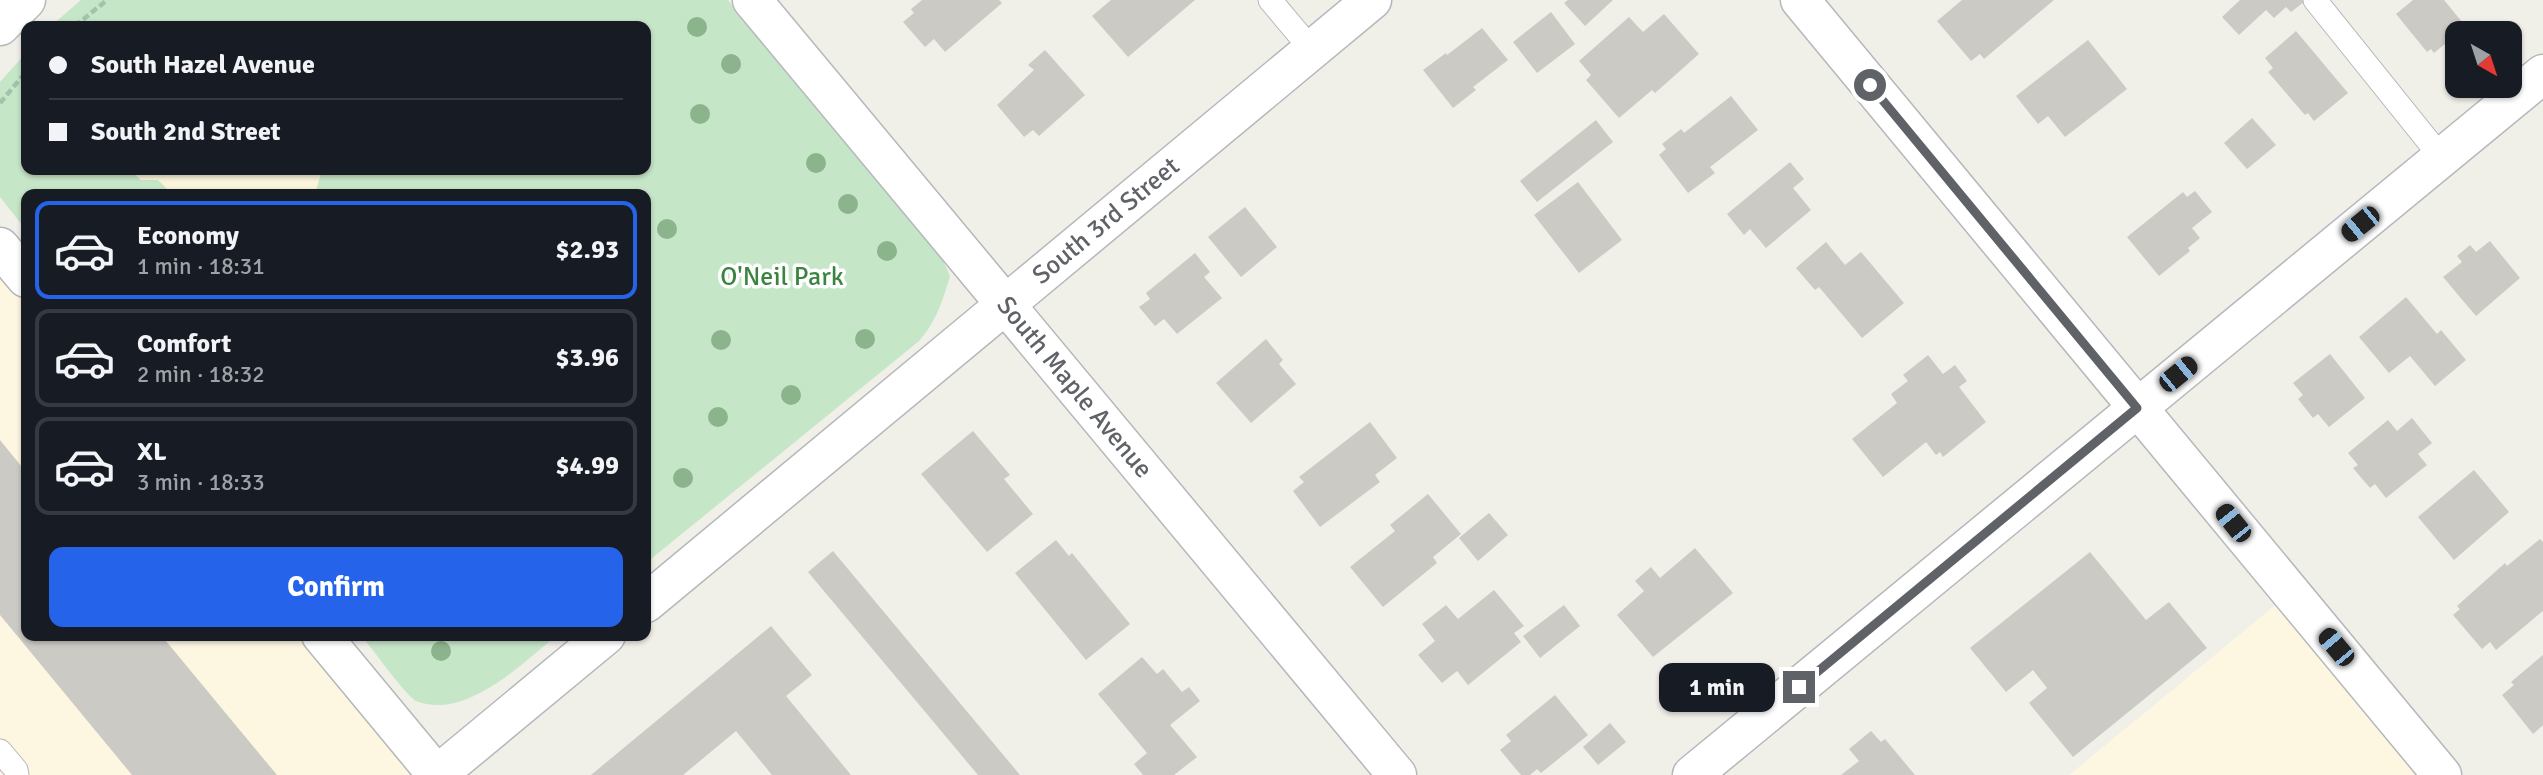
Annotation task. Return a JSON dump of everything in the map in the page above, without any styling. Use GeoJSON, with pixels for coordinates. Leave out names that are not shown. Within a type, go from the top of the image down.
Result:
{"type":"FeatureCollection","features":[{"type":"Feature","properties":{"kind":"street"},"geometry":{"type":"LineString","coordinates":[[0,26],[26,0]]}},
{"type":"Feature","properties":{"kind":"street","name":"South Maple Avenue"},"geometry":{"type":"LineString","coordinates":[[752,0],[1397,775]]}},
{"type":"Feature","properties":{"kind":"street","name":"South 3rd Street"},"geometry":{"type":"LineString","coordinates":[[651,599],[1372,0]]}},
{"type":"Feature","properties":{"kind":"street"},"geometry":{"type":"LineString","coordinates":[[1800,0],[2442,775]]}},
{"type":"Feature","properties":{"kind":"street"},"geometry":{"type":"LineString","coordinates":[[1692,775],[2543,74]]}},
{"type":"Feature","properties":{"kind":"street"},"geometry":{"type":"LineString","coordinates":[[0,247],[21,272]]}},
{"type":"Feature","properties":{"kind":"street"},"geometry":{"type":"LineString","coordinates":[[326,641],[437,775],[599,641]]}},
{"type":"Feature","properties":{"kind":"lane"},"geometry":{"type":"LineString","coordinates":[[1270,0],[1312,50]]}},
{"type":"Feature","properties":{"kind":"lane"},"geometry":{"type":"LineString","coordinates":[[2315,0],[2441,157]]}},
{"type":"Feature","properties":{"kind":"lane"},"geometry":{"type":"LineString","coordinates":[[0,751],[18,775]]}},
{"type":"Feature","properties":{"kind":"path"},"geometry":{"type":"LineString","coordinates":[[81,21],[107,0]]}},
{"type":"Feature","properties":{"kind":"path"},"geometry":{"type":"LineString","coordinates":[[0,103],[21,78]]}},
{"type":"Feature","properties":{"kind":"shaded area"},"geometry":{"type":"Polygon","coordinates":[[[0,247],[21,272],[21,641],[326,641],[437,775],[0,775],[0,247]]]}},
{"type":"Feature","properties":{"kind":"shaded area"},"geometry":{"type":"Polygon","coordinates":[[[2278,603],[2419,775],[2069,775],[2278,603]]]}},
{"type":"Feature","properties":{"kind":"green space","name":"O'Neil Park"},"geometry":{"type":"Polygon","coordinates":[[[81,0],[728,0],[940,254],[950,276],[945,294],[919,341],[651,559],[651,189],[21,189],[21,224],[0,197],[0,82],[21,59],[21,175],[651,175],[651,21],[57,21],[81,0]]]}},
{"type":"Feature","properties":{"kind":"green space"},"geometry":{"type":"Polygon","coordinates":[[[366,641],[550,641],[492,686],[454,703],[435,705],[416,701],[366,641]]]}},
{"type":"Feature","properties":{"kind":"sand"},"geometry":{"type":"Polygon","coordinates":[[[136,175],[321,175],[316,189],[167,189],[158,180],[141,180],[136,175]]]}},
{"type":"Feature","properties":{"kind":"building"},"geometry":{"type":"Polygon","coordinates":[[[922,0],[999,0],[1002,3],[945,52],[934,39],[925,47],[903,22],[914,13],[911,9],[922,0]]]}},
{"type":"Feature","properties":{"kind":"building"},"geometry":{"type":"Polygon","coordinates":[[[1111,0],[1195,0],[1128,57],[1092,16],[1111,0]]]}},
{"type":"Feature","properties":{"kind":"building"},"geometry":{"type":"Polygon","coordinates":[[[1568,0],[1613,0],[1585,26],[1564,3],[1568,0]]]}},
{"type":"Feature","properties":{"kind":"building"},"geometry":{"type":"Polygon","coordinates":[[[1962,0],[2054,0],[1984,59],[1980,54],[1971,61],[1937,21],[1962,0]]]}},
{"type":"Feature","properties":{"kind":"building"},"geometry":{"type":"Polygon","coordinates":[[[2240,0],[2304,2],[2291,12],[2286,7],[2274,18],[2266,10],[2239,35],[2222,17],[2240,0]]]}},
{"type":"Feature","properties":{"kind":"building"},"geometry":{"type":"Polygon","coordinates":[[[2413,0],[2444,0],[2461,21],[2445,21],[2445,44],[2434,53],[2431,49],[2427,52],[2396,14],[2413,0]]]}},
{"type":"Feature","properties":{"kind":"building"},"geometry":{"type":"Polygon","coordinates":[[[1551,12],[1575,44],[1537,73],[1513,42],[1551,12]]]}},
{"type":"Feature","properties":{"kind":"building"},"geometry":{"type":"Polygon","coordinates":[[[1664,14],[1699,54],[1655,93],[1652,90],[1619,118],[1586,80],[1591,75],[1579,61],[1629,17],[1643,32],[1664,14]]]}},
{"type":"Feature","properties":{"kind":"building"},"geometry":{"type":"Polygon","coordinates":[[[1482,28],[1508,60],[1473,87],[1476,90],[1453,108],[1423,70],[1482,28]]]}},
{"type":"Feature","properties":{"kind":"building"},"geometry":{"type":"Polygon","coordinates":[[[2296,31],[2348,93],[2314,121],[2308,113],[2305,115],[2268,72],[2273,68],[2265,58],[2296,31]]]}},
{"type":"Feature","properties":{"kind":"building"},"geometry":{"type":"Polygon","coordinates":[[[2088,40],[2127,89],[2065,137],[2048,116],[2038,124],[2016,96],[2088,40]]]}},
{"type":"Feature","properties":{"kind":"building"},"geometry":{"type":"Polygon","coordinates":[[[1045,50],[1085,95],[1039,136],[1033,130],[1024,137],[997,105],[1034,70],[1028,65],[1045,50]]]}},
{"type":"Feature","properties":{"kind":"building"},"geometry":{"type":"Polygon","coordinates":[[[1731,96],[1758,130],[1710,167],[1715,173],[1688,193],[1659,155],[1666,149],[1662,144],[1681,129],[1684,133],[1731,96]]]}},
{"type":"Feature","properties":{"kind":"building"},"geometry":{"type":"Polygon","coordinates":[[[2252,118],[2276,145],[2247,169],[2224,143],[2252,118]]]}},
{"type":"Feature","properties":{"kind":"building"},"geometry":{"type":"Polygon","coordinates":[[[1596,120],[1613,142],[1537,202],[1520,181],[1596,120]]]}},
{"type":"Feature","properties":{"kind":"building"},"geometry":{"type":"Polygon","coordinates":[[[1790,162],[1804,179],[1793,188],[1811,210],[1766,248],[1750,229],[1744,235],[1727,214],[1790,162]]]}},
{"type":"Feature","properties":{"kind":"building"},"geometry":{"type":"Polygon","coordinates":[[[1578,182],[1622,240],[1579,273],[1534,215],[1578,182]]]}},
{"type":"Feature","properties":{"kind":"building"},"geometry":{"type":"Polygon","coordinates":[[[2195,191],[2212,212],[2192,228],[2200,238],[2188,248],[2190,251],[2159,276],[2127,237],[2183,192],[2187,197],[2195,191]]]}},
{"type":"Feature","properties":{"kind":"building"},"geometry":{"type":"Polygon","coordinates":[[[1245,207],[1277,247],[1241,277],[1208,237],[1245,207]]]}},
{"type":"Feature","properties":{"kind":"building"},"geometry":{"type":"Polygon","coordinates":[[[2490,241],[2520,278],[2476,316],[2443,277],[2462,262],[2457,256],[2470,245],[2476,252],[2490,241]]]}},
{"type":"Feature","properties":{"kind":"building"},"geometry":{"type":"Polygon","coordinates":[[[1826,242],[1845,265],[1861,252],[1904,303],[1862,338],[1819,287],[1815,290],[1796,268],[1826,242]]]}},
{"type":"Feature","properties":{"kind":"building"},"geometry":{"type":"Polygon","coordinates":[[[1195,253],[1210,272],[1204,277],[1222,298],[1177,334],[1164,319],[1155,326],[1139,307],[1150,299],[1146,293],[1195,253]]]}},
{"type":"Feature","properties":{"kind":"building"},"geometry":{"type":"Polygon","coordinates":[[[2406,297],[2437,334],[2441,330],[2466,360],[2435,386],[2410,356],[2389,373],[2359,337],[2406,297]]]}},
{"type":"Feature","properties":{"kind":"building"},"geometry":{"type":"Polygon","coordinates":[[[1266,339],[1283,360],[1279,364],[1296,384],[1251,423],[1216,383],[1266,339]]]}},
{"type":"Feature","properties":{"kind":"building"},"geometry":{"type":"Polygon","coordinates":[[[2330,354],[2365,398],[2329,427],[2318,414],[2313,418],[2298,399],[2303,395],[2293,383],[2330,354]]]}},
{"type":"Feature","properties":{"kind":"building"},"geometry":{"type":"Polygon","coordinates":[[[1928,355],[1943,374],[1955,365],[1967,381],[1959,387],[1986,422],[1943,457],[1940,452],[1936,455],[1926,442],[1883,477],[1852,439],[1897,403],[1891,394],[1908,381],[1903,375],[1928,355]]]}},
{"type":"Feature","properties":{"kind":"building"},"geometry":{"type":"Polygon","coordinates":[[[2412,418],[2432,443],[2418,454],[2427,465],[2386,498],[2375,484],[2370,488],[2353,468],[2358,465],[2348,453],[2388,420],[2397,431],[2412,418]]]}},
{"type":"Feature","properties":{"kind":"building"},"geometry":{"type":"Polygon","coordinates":[[[1370,422],[1397,458],[1375,475],[1380,482],[1320,527],[1293,491],[1304,482],[1299,477],[1370,422]]]}},
{"type":"Feature","properties":{"kind":"building"},"geometry":{"type":"Polygon","coordinates":[[[973,431],[1010,475],[1004,479],[1033,514],[987,552],[921,474],[973,431]]]}},
{"type":"Feature","properties":{"kind":"building"},"geometry":{"type":"Polygon","coordinates":[[[0,440],[21,466],[21,640],[0,615],[0,440]]]}},
{"type":"Feature","properties":{"kind":"building"},"geometry":{"type":"Polygon","coordinates":[[[2474,470],[2509,512],[2454,560],[2418,517],[2474,470]]]}},
{"type":"Feature","properties":{"kind":"building"},"geometry":{"type":"Polygon","coordinates":[[[1428,494],[1461,534],[1433,557],[1437,563],[1383,607],[1350,567],[1395,531],[1390,525],[1428,494]]]}},
{"type":"Feature","properties":{"kind":"building"},"geometry":{"type":"Polygon","coordinates":[[[1489,513],[1508,535],[1478,561],[1459,538],[1489,513]]]}},
{"type":"Feature","properties":{"kind":"building"},"geometry":{"type":"Polygon","coordinates":[[[2540,539],[2543,542],[2543,611],[2496,650],[2490,642],[2482,649],[2453,615],[2460,609],[2457,606],[2505,563],[2507,566],[2540,539]]]}},
{"type":"Feature","properties":{"kind":"building"},"geometry":{"type":"Polygon","coordinates":[[[1056,540],[1069,556],[1072,553],[1130,624],[1086,660],[1015,573],[1056,540]]]}},
{"type":"Feature","properties":{"kind":"building"},"geometry":{"type":"Polygon","coordinates":[[[1695,548],[1733,593],[1653,657],[1617,615],[1644,591],[1635,581],[1651,567],[1660,578],[1695,548]]]}},
{"type":"Feature","properties":{"kind":"building"},"geometry":{"type":"Polygon","coordinates":[[[833,551],[1020,775],[978,775],[808,572],[833,551]]]}},
{"type":"Feature","properties":{"kind":"building"},"geometry":{"type":"Polygon","coordinates":[[[2090,552],[2146,620],[2169,602],[2207,648],[2073,757],[2029,703],[2047,688],[2033,670],[2006,692],[1970,648],[2090,552]]]}},
{"type":"Feature","properties":{"kind":"building"},"geometry":{"type":"Polygon","coordinates":[[[1494,590],[1524,626],[1514,633],[1521,642],[1468,685],[1457,671],[1442,683],[1418,655],[1435,641],[1422,624],[1446,605],[1458,619],[1494,590]]]}},
{"type":"Feature","properties":{"kind":"building"},"geometry":{"type":"Polygon","coordinates":[[[1564,605],[1580,626],[1540,658],[1523,636],[1564,605]]]}},
{"type":"Feature","properties":{"kind":"building"},"geometry":{"type":"Polygon","coordinates":[[[771,626],[812,675],[786,696],[851,775],[772,775],[736,731],[683,775],[591,775],[771,626]]]}},
{"type":"Feature","properties":{"kind":"building"},"geometry":{"type":"Polygon","coordinates":[[[21,641],[166,641],[277,775],[132,775],[21,641]]]}},
{"type":"Feature","properties":{"kind":"building"},"geometry":{"type":"Polygon","coordinates":[[[2543,655],[2543,725],[2533,734],[2502,695],[2514,685],[2511,682],[2543,655]]]}},
{"type":"Feature","properties":{"kind":"building"},"geometry":{"type":"Polygon","coordinates":[[[1142,657],[1157,674],[1163,669],[1182,692],[1189,687],[1200,701],[1170,725],[1197,757],[1174,775],[1143,775],[1134,764],[1147,753],[1098,694],[1142,657]]]}},
{"type":"Feature","properties":{"kind":"building"},"geometry":{"type":"Polygon","coordinates":[[[1555,695],[1588,735],[1541,773],[1537,769],[1530,775],[1521,775],[1500,750],[1511,741],[1506,735],[1555,695]]]}},
{"type":"Feature","properties":{"kind":"building"},"geometry":{"type":"Polygon","coordinates":[[[1610,723],[1626,742],[1598,765],[1583,747],[1610,723]]]}},
{"type":"Feature","properties":{"kind":"building"},"geometry":{"type":"Polygon","coordinates":[[[1871,731],[1881,742],[1885,739],[1915,775],[1841,775],[1859,761],[1849,749],[1871,731]]]}},
{"type":"Feature","properties":{"kind":"route"},"geometry":{"type":"LineString","coordinates":[[1799,687],[2137,408],[1870,85]]}}]}
